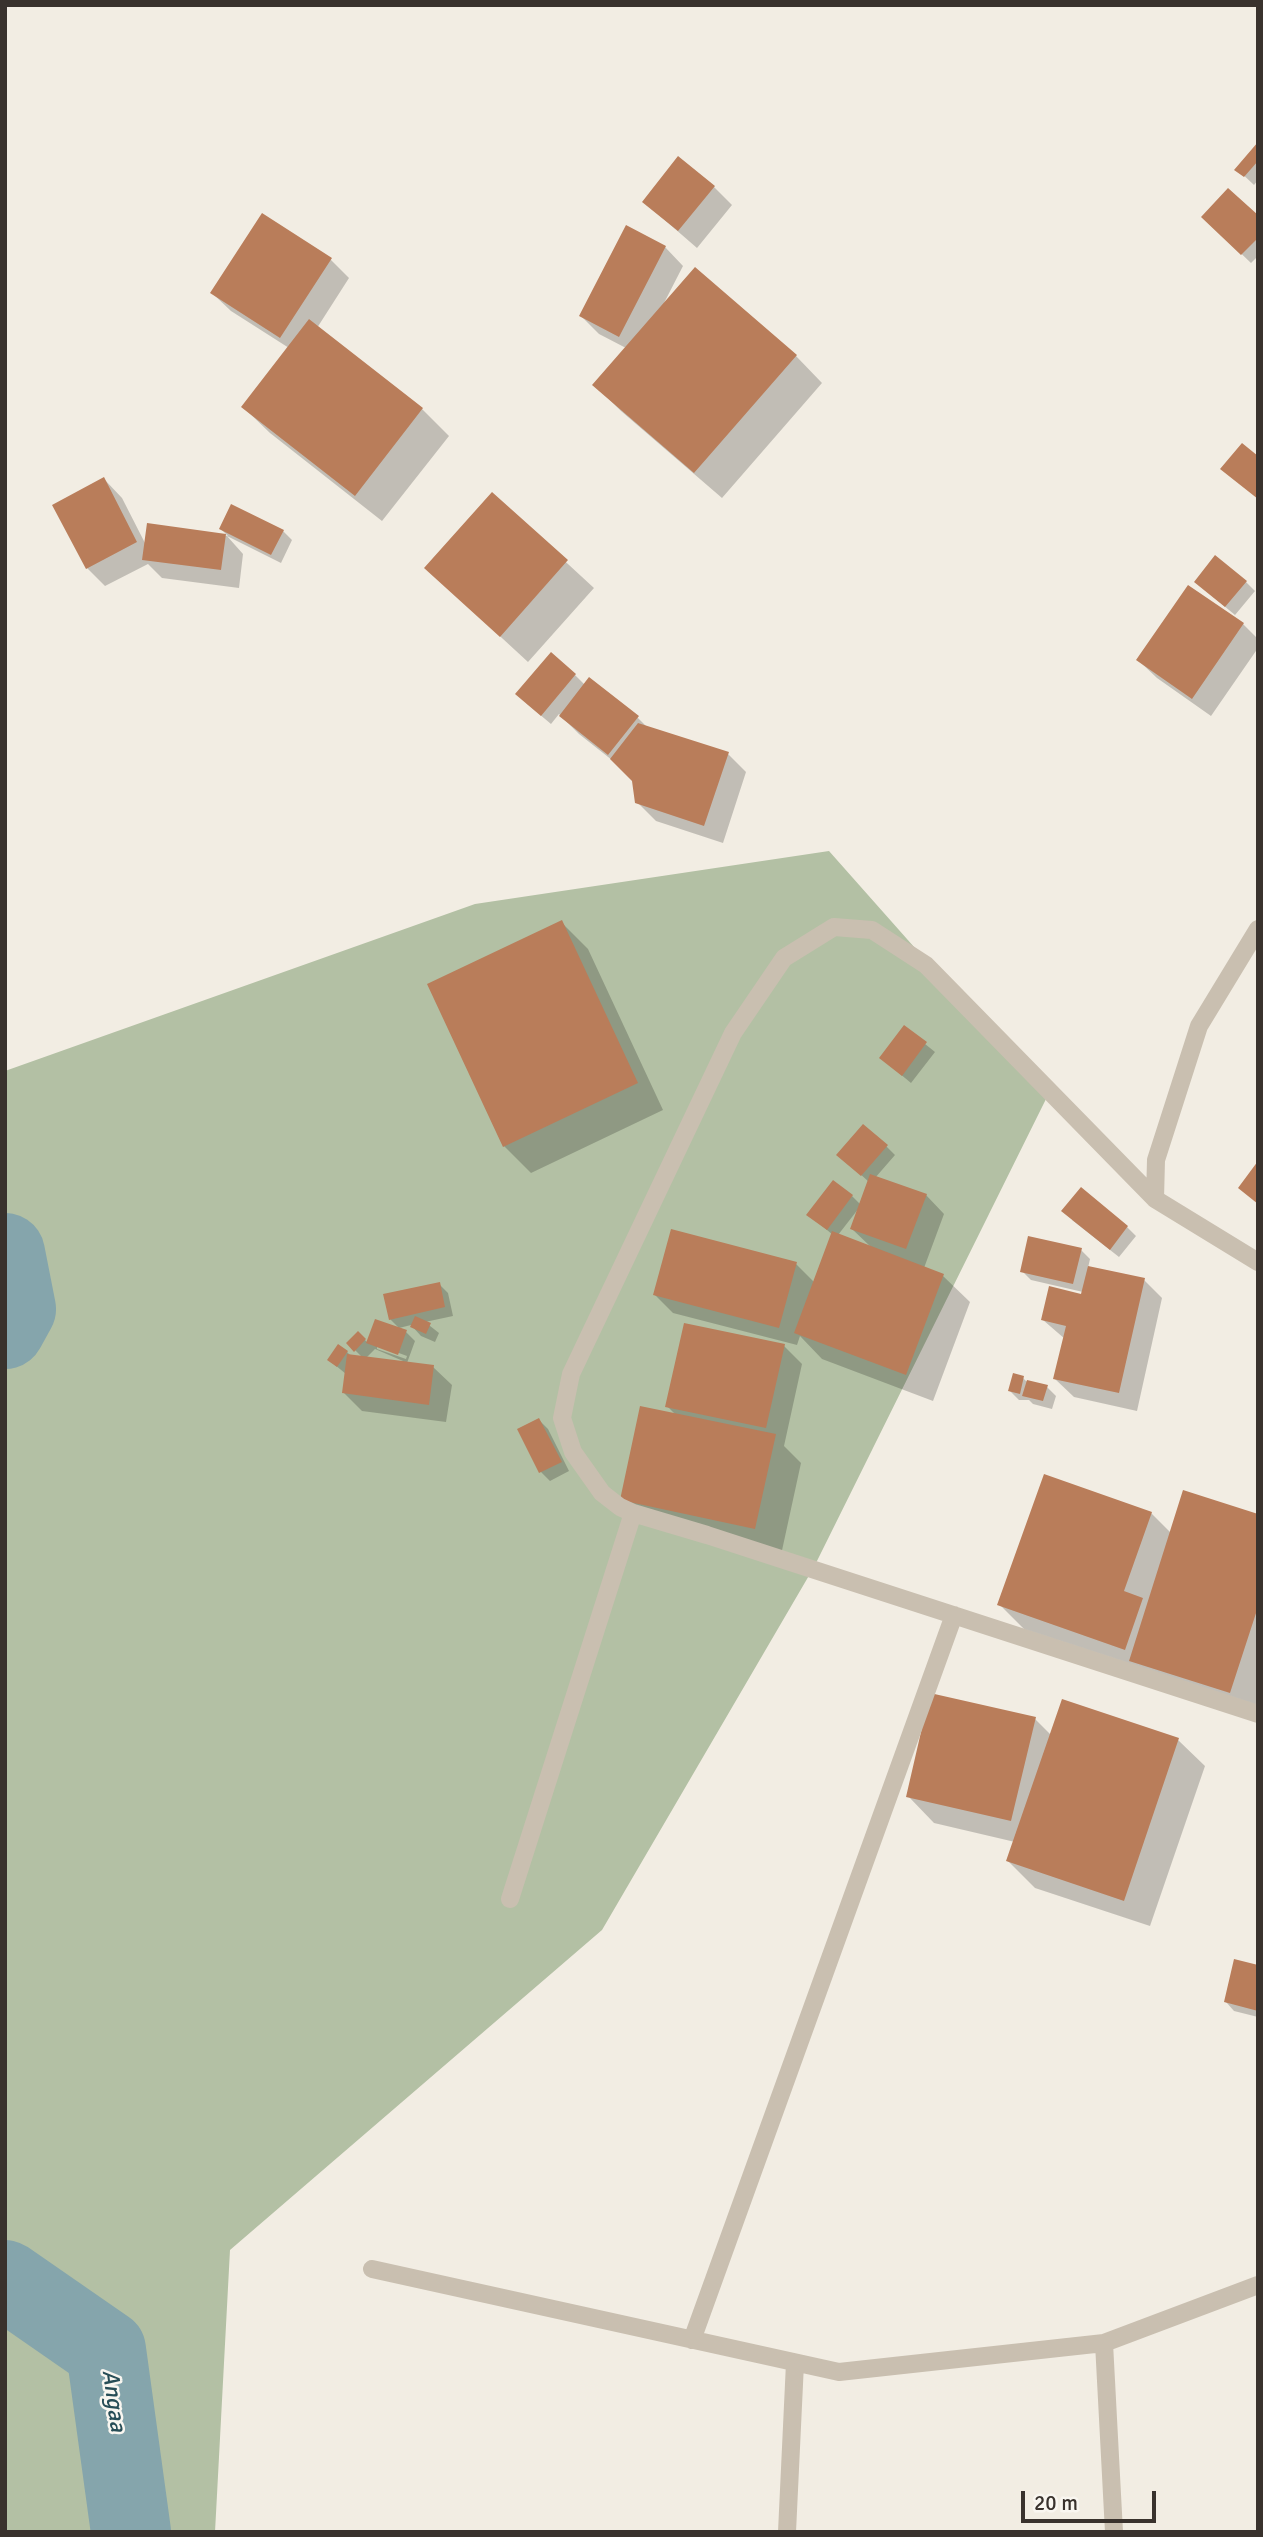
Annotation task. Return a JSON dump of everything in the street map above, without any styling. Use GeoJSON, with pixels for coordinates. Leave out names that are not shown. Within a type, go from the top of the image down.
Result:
{"type":"FeatureCollection","features":[{"type":"Feature","properties":{"kind":"street"},"geometry":{"type":"LineString","coordinates":[[1258,1262],[1156,1199],[926,965],[872,930],[834,927],[784,958],[733,1033],[571,1374],[562,1418],[573,1452],[601,1493],[633,1513],[1258,1714]]}},
{"type":"Feature","properties":{"kind":"street"},"geometry":{"type":"LineString","coordinates":[[1156,1199],[1156,1160],[1199,1026],[1258,929]]}},
{"type":"Feature","properties":{"kind":"street"},"geometry":{"type":"LineString","coordinates":[[510,1899],[633,1513]]}},
{"type":"Feature","properties":{"kind":"street"},"geometry":{"type":"LineString","coordinates":[[692,2340],[954,1615]]}},
{"type":"Feature","properties":{"kind":"street"},"geometry":{"type":"LineString","coordinates":[[372,2269],[839,2372],[1104,2343],[1258,2286]]}},
{"type":"Feature","properties":{"kind":"street"},"geometry":{"type":"LineString","coordinates":[[1104,2343],[1114,2532]]}},
{"type":"Feature","properties":{"kind":"street"},"geometry":{"type":"LineString","coordinates":[[788,2532],[795,2362]]}},
{"type":"Feature","properties":{"kind":"green space"},"geometry":{"type":"Polygon","coordinates":[[[829,851],[1047,1097],[814,1567],[602,1930],[230,2250],[215,2532],[5,2532],[5,1071],[475,904],[829,851]]]}},
{"type":"Feature","properties":{"kind":"building"},"geometry":{"type":"Polygon","coordinates":[[[1258,142],[1258,161],[1244,177],[1234,170],[1258,142]]]}},
{"type":"Feature","properties":{"kind":"building"},"geometry":{"type":"Polygon","coordinates":[[[678,156],[715,186],[678,231],[642,202],[678,156]]]}},
{"type":"Feature","properties":{"kind":"building"},"geometry":{"type":"Polygon","coordinates":[[[1228,188],[1258,215],[1258,238],[1241,255],[1201,217],[1228,188]]]}},
{"type":"Feature","properties":{"kind":"building"},"geometry":{"type":"Polygon","coordinates":[[[262,213],[332,258],[280,338],[210,293],[262,213]]]}},
{"type":"Feature","properties":{"kind":"building"},"geometry":{"type":"Polygon","coordinates":[[[626,225],[666,246],[619,337],[579,316],[626,225]]]}},
{"type":"Feature","properties":{"kind":"building"},"geometry":{"type":"Polygon","coordinates":[[[695,267],[797,355],[694,473],[592,385],[695,267]]]}},
{"type":"Feature","properties":{"kind":"building"},"geometry":{"type":"Polygon","coordinates":[[[309,319],[423,408],[355,496],[241,407],[309,319]]]}},
{"type":"Feature","properties":{"kind":"building"},"geometry":{"type":"Polygon","coordinates":[[[1242,443],[1258,456],[1258,499],[1220,469],[1242,443]]]}},
{"type":"Feature","properties":{"kind":"building"},"geometry":{"type":"Polygon","coordinates":[[[104,477],[137,542],[86,569],[52,505],[104,477]]]}},
{"type":"Feature","properties":{"kind":"building"},"geometry":{"type":"Polygon","coordinates":[[[492,492],[568,560],[500,637],[424,568],[492,492]]]}},
{"type":"Feature","properties":{"kind":"building"},"geometry":{"type":"Polygon","coordinates":[[[231,504],[284,530],[271,555],[219,529],[231,504]]]}},
{"type":"Feature","properties":{"kind":"building"},"geometry":{"type":"Polygon","coordinates":[[[147,523],[226,534],[221,570],[142,560],[147,523]]]}},
{"type":"Feature","properties":{"kind":"building"},"geometry":{"type":"Polygon","coordinates":[[[1215,555],[1247,581],[1225,607],[1194,582],[1215,555]]]}},
{"type":"Feature","properties":{"kind":"building"},"geometry":{"type":"Polygon","coordinates":[[[1188,585],[1244,623],[1192,699],[1136,660],[1188,585]]]}},
{"type":"Feature","properties":{"kind":"building"},"geometry":{"type":"Polygon","coordinates":[[[551,652],[576,674],[541,716],[515,694],[551,652]]]}},
{"type":"Feature","properties":{"kind":"building"},"geometry":{"type":"Polygon","coordinates":[[[589,677],[639,716],[608,755],[559,716],[589,677]]]}},
{"type":"Feature","properties":{"kind":"building"},"geometry":{"type":"Polygon","coordinates":[[[638,723],[729,752],[704,826],[635,803],[632,781],[610,759],[638,723]]]}},
{"type":"Feature","properties":{"kind":"building"},"geometry":{"type":"Polygon","coordinates":[[[562,920],[638,1083],[503,1147],[427,984],[562,920]]]}},
{"type":"Feature","properties":{"kind":"building"},"geometry":{"type":"Polygon","coordinates":[[[904,1025],[927,1042],[902,1076],[879,1058],[904,1025]]]}},
{"type":"Feature","properties":{"kind":"building"},"geometry":{"type":"Polygon","coordinates":[[[863,1124],[888,1145],[861,1176],[836,1155],[863,1124]]]}},
{"type":"Feature","properties":{"kind":"building"},"geometry":{"type":"Polygon","coordinates":[[[1258,1161],[1258,1204],[1238,1188],[1258,1161]]]}},
{"type":"Feature","properties":{"kind":"building"},"geometry":{"type":"Polygon","coordinates":[[[870,1174],[927,1194],[906,1249],[850,1229],[870,1174]]]}},
{"type":"Feature","properties":{"kind":"building"},"geometry":{"type":"Polygon","coordinates":[[[833,1180],[853,1195],[827,1230],[806,1215],[833,1180]]]}},
{"type":"Feature","properties":{"kind":"building"},"geometry":{"type":"Polygon","coordinates":[[[1081,1187],[1128,1226],[1110,1250],[1061,1211],[1081,1187]]]}},
{"type":"Feature","properties":{"kind":"building"},"geometry":{"type":"Polygon","coordinates":[[[671,1229],[797,1262],[779,1328],[653,1295],[671,1229]]]}},
{"type":"Feature","properties":{"kind":"building"},"geometry":{"type":"Polygon","coordinates":[[[832,1231],[944,1274],[906,1375],[794,1333],[832,1231]]]}},
{"type":"Feature","properties":{"kind":"building"},"geometry":{"type":"Polygon","coordinates":[[[1028,1236],[1082,1248],[1073,1284],[1020,1272],[1028,1236]]]}},
{"type":"Feature","properties":{"kind":"building"},"geometry":{"type":"Polygon","coordinates":[[[1088,1266],[1145,1278],[1119,1393],[1053,1379],[1066,1326],[1041,1320],[1049,1286],[1081,1294],[1088,1266]]]}},
{"type":"Feature","properties":{"kind":"building"},"geometry":{"type":"Polygon","coordinates":[[[440,1282],[445,1307],[389,1320],[383,1294],[440,1282]]]}},
{"type":"Feature","properties":{"kind":"building"},"geometry":{"type":"Polygon","coordinates":[[[415,1316],[431,1323],[426,1334],[410,1327],[415,1316]]]}},
{"type":"Feature","properties":{"kind":"building"},"geometry":{"type":"Polygon","coordinates":[[[375,1319],[407,1330],[398,1355],[366,1343],[375,1319]]]}},
{"type":"Feature","properties":{"kind":"building"},"geometry":{"type":"Polygon","coordinates":[[[684,1323],[785,1344],[766,1428],[665,1407],[684,1323]]]}},
{"type":"Feature","properties":{"kind":"building"},"geometry":{"type":"Polygon","coordinates":[[[358,1331],[366,1339],[354,1352],[346,1343],[358,1331]]]}},
{"type":"Feature","properties":{"kind":"building"},"geometry":{"type":"Polygon","coordinates":[[[338,1344],[348,1351],[337,1367],[327,1360],[338,1344]]]}},
{"type":"Feature","properties":{"kind":"building"},"geometry":{"type":"Polygon","coordinates":[[[347,1354],[434,1365],[429,1405],[342,1393],[347,1354]]]}},
{"type":"Feature","properties":{"kind":"building"},"geometry":{"type":"Polygon","coordinates":[[[1013,1373],[1024,1376],[1020,1394],[1008,1391],[1013,1373]]]}},
{"type":"Feature","properties":{"kind":"building"},"geometry":{"type":"Polygon","coordinates":[[[1027,1380],[1048,1385],[1043,1401],[1022,1396],[1027,1380]]]}},
{"type":"Feature","properties":{"kind":"building"},"geometry":{"type":"Polygon","coordinates":[[[640,1406],[776,1434],[755,1529],[620,1500],[640,1406]]]}},
{"type":"Feature","properties":{"kind":"building"},"geometry":{"type":"Polygon","coordinates":[[[539,1418],[562,1462],[539,1473],[517,1429],[539,1418]]]}},
{"type":"Feature","properties":{"kind":"building"},"geometry":{"type":"Polygon","coordinates":[[[1044,1474],[1152,1512],[1124,1591],[1143,1598],[1125,1650],[997,1605],[1044,1474]]]}},
{"type":"Feature","properties":{"kind":"building"},"geometry":{"type":"Polygon","coordinates":[[[1183,1490],[1258,1514],[1258,1607],[1230,1693],[1129,1661],[1183,1490]]]}},
{"type":"Feature","properties":{"kind":"building"},"geometry":{"type":"Polygon","coordinates":[[[930,1693],[1036,1717],[1011,1821],[906,1797],[930,1693]]]}},
{"type":"Feature","properties":{"kind":"building"},"geometry":{"type":"Polygon","coordinates":[[[1062,1699],[1179,1738],[1124,1901],[1006,1861],[1062,1699]]]}},
{"type":"Feature","properties":{"kind":"building"},"geometry":{"type":"Polygon","coordinates":[[[1234,1959],[1258,1965],[1258,2011],[1224,2002],[1234,1959]]]}},
{"type":"Feature","properties":{"kind":"waterway","name":"Angaa"},"geometry":{"type":"LineString","coordinates":[[5,1253],[16,1309],[5,1329]]}},
{"type":"Feature","properties":{"kind":"waterway","name":"Angaa"},"geometry":{"type":"LineString","coordinates":[[5,2280],[106,2350],[131,2532]]}}]}
